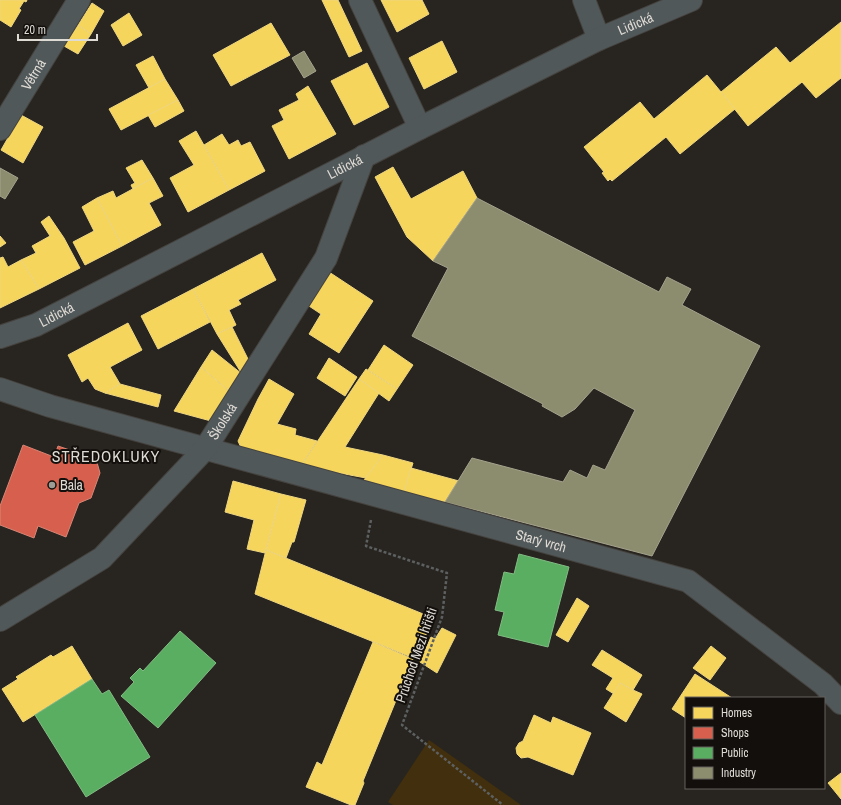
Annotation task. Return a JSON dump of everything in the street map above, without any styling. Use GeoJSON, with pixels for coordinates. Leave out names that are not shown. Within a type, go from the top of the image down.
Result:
{"type":"FeatureCollection","features":[{"type":"Feature","properties":{"kind":"street","name":"Větrná"},"geometry":{"type":"LineString","coordinates":[[0,129],[79,0]]}},
{"type":"Feature","properties":{"kind":"street"},"geometry":{"type":"LineString","coordinates":[[360,0],[420,128]]}},
{"type":"Feature","properties":{"kind":"street"},"geometry":{"type":"LineString","coordinates":[[584,0],[599,39]]}},
{"type":"Feature","properties":{"kind":"street","name":"Lidická"},"geometry":{"type":"LineString","coordinates":[[0,337],[36,325],[364,156],[599,39],[691,0]]}},
{"type":"Feature","properties":{"kind":"street","name":"Školská"},"geometry":{"type":"LineString","coordinates":[[0,620],[102,558],[205,448],[326,258],[364,156]]}},
{"type":"Feature","properties":{"kind":"street","name":"Starý vrch"},"geometry":{"type":"LineString","coordinates":[[0,389],[50,406],[688,581],[823,684],[841,703]]}},
{"type":"Feature","properties":{"kind":"path","name":"Průchod Mezi hřišti"},"geometry":{"type":"LineString","coordinates":[[377,496],[366,546],[447,573],[442,617],[402,726],[503,805]]}},
{"type":"Feature","properties":{"kind":"shaded area"},"geometry":{"type":"Polygon","coordinates":[[[429,740],[521,805],[393,805],[388,802],[429,740]]]}},
{"type":"Feature","properties":{"kind":"building: Homes"},"geometry":{"type":"Polygon","coordinates":[[[0,0],[27,0],[26,2],[24,1],[19,9],[21,10],[11,27],[0,20],[0,0]]]}},
{"type":"Feature","properties":{"kind":"building: Homes"},"geometry":{"type":"Polygon","coordinates":[[[322,0],[338,0],[362,51],[349,57],[322,0]]]}},
{"type":"Feature","properties":{"kind":"building: Homes"},"geometry":{"type":"Polygon","coordinates":[[[381,0],[422,0],[429,14],[397,32],[381,0]]]}},
{"type":"Feature","properties":{"kind":"building: Homes"},"geometry":{"type":"Polygon","coordinates":[[[92,3],[104,11],[91,34],[78,25],[92,3]]]}},
{"type":"Feature","properties":{"kind":"building: Homes"},"geometry":{"type":"Polygon","coordinates":[[[129,13],[142,35],[123,46],[111,25],[129,13]]]}},
{"type":"Feature","properties":{"kind":"building: Homes"},"geometry":{"type":"Polygon","coordinates":[[[841,22],[841,78],[816,98],[802,82],[748,126],[721,92],[776,47],[790,63],[841,22]]]}},
{"type":"Feature","properties":{"kind":"building: Homes"},"geometry":{"type":"Polygon","coordinates":[[[271,23],[290,55],[231,86],[213,55],[271,23]]]}},
{"type":"Feature","properties":{"kind":"building: Homes"},"geometry":{"type":"Polygon","coordinates":[[[78,25],[91,34],[78,54],[64,46],[78,25]]]}},
{"type":"Feature","properties":{"kind":"building: Homes"},"geometry":{"type":"Polygon","coordinates":[[[442,41],[457,72],[424,89],[409,58],[442,41]]]}},
{"type":"Feature","properties":{"kind":"building: Homes"},"geometry":{"type":"Polygon","coordinates":[[[153,56],[165,79],[149,88],[136,65],[153,56]]]}},
{"type":"Feature","properties":{"kind":"building: Homes"},"geometry":{"type":"Polygon","coordinates":[[[367,63],[389,107],[354,125],[331,81],[367,63]]]}},
{"type":"Feature","properties":{"kind":"building: Homes"},"geometry":{"type":"Polygon","coordinates":[[[707,75],[735,109],[680,154],[666,137],[612,181],[610,179],[608,181],[602,173],[604,172],[584,147],[640,102],[654,119],[707,75]]]}},
{"type":"Feature","properties":{"kind":"building: Homes"},"geometry":{"type":"Polygon","coordinates":[[[165,79],[178,100],[121,130],[109,109],[165,79]]]}},
{"type":"Feature","properties":{"kind":"building: Homes"},"geometry":{"type":"Polygon","coordinates":[[[308,86],[336,134],[289,159],[272,126],[284,120],[279,110],[299,100],[296,94],[308,86]]]}},
{"type":"Feature","properties":{"kind":"building: Homes"},"geometry":{"type":"Polygon","coordinates":[[[178,100],[184,111],[155,127],[148,115],[178,100]]]}},
{"type":"Feature","properties":{"kind":"building: Homes"},"geometry":{"type":"Polygon","coordinates":[[[21,115],[43,127],[23,163],[1,150],[21,115]]]}},
{"type":"Feature","properties":{"kind":"building: Homes"},"geometry":{"type":"Polygon","coordinates":[[[196,131],[229,190],[188,212],[170,178],[194,165],[179,141],[196,131]]]}},
{"type":"Feature","properties":{"kind":"building: Homes"},"geometry":{"type":"Polygon","coordinates":[[[222,134],[229,145],[238,140],[241,146],[250,142],[265,171],[229,190],[204,145],[222,134]]]}},
{"type":"Feature","properties":{"kind":"building: Homes"},"geometry":{"type":"Polygon","coordinates":[[[142,160],[153,178],[133,189],[131,185],[135,183],[126,168],[142,160]]]}},
{"type":"Feature","properties":{"kind":"building: Homes"},"geometry":{"type":"Polygon","coordinates":[[[393,167],[411,199],[463,171],[477,198],[433,261],[407,237],[375,177],[393,167]]]}},
{"type":"Feature","properties":{"kind":"building: Homes"},"geometry":{"type":"Polygon","coordinates":[[[153,178],[163,196],[149,203],[161,225],[122,246],[97,198],[113,191],[116,198],[153,178]]]}},
{"type":"Feature","properties":{"kind":"building: Homes"},"geometry":{"type":"Polygon","coordinates":[[[97,198],[122,246],[85,265],[73,242],[94,231],[82,207],[97,198]]]}},
{"type":"Feature","properties":{"kind":"building: Homes"},"geometry":{"type":"Polygon","coordinates":[[[49,216],[64,238],[80,268],[39,289],[21,260],[36,253],[32,246],[50,236],[41,222],[49,216]]]}},
{"type":"Feature","properties":{"kind":"building: Homes"},"geometry":{"type":"Polygon","coordinates":[[[0,236],[6,243],[0,247],[0,236]]]}},
{"type":"Feature","properties":{"kind":"building: Homes"},"geometry":{"type":"Polygon","coordinates":[[[262,253],[276,280],[238,300],[241,304],[229,310],[236,325],[217,334],[193,289],[262,253]]]}},
{"type":"Feature","properties":{"kind":"building: Homes"},"geometry":{"type":"Polygon","coordinates":[[[3,257],[8,267],[21,260],[39,289],[0,308],[0,258],[3,257]]]}},
{"type":"Feature","properties":{"kind":"building: Homes"},"geometry":{"type":"Polygon","coordinates":[[[329,272],[373,301],[339,353],[309,334],[321,314],[309,306],[329,272]]]}},
{"type":"Feature","properties":{"kind":"building: Homes"},"geometry":{"type":"Polygon","coordinates":[[[193,289],[210,322],[158,349],[141,316],[193,289]]]}},
{"type":"Feature","properties":{"kind":"building: Homes"},"geometry":{"type":"Polygon","coordinates":[[[128,323],[142,350],[110,367],[120,384],[105,393],[95,389],[88,378],[82,382],[68,355],[128,323]]]}},
{"type":"Feature","properties":{"kind":"building: Homes"},"geometry":{"type":"Polygon","coordinates":[[[232,327],[250,363],[242,374],[217,334],[232,327]]]}},
{"type":"Feature","properties":{"kind":"building: Homes"},"geometry":{"type":"Polygon","coordinates":[[[384,345],[413,365],[397,389],[368,370],[384,345]]]}},
{"type":"Feature","properties":{"kind":"building: Homes"},"geometry":{"type":"Polygon","coordinates":[[[212,350],[242,374],[230,392],[201,367],[212,350]]]}},
{"type":"Feature","properties":{"kind":"building: Homes"},"geometry":{"type":"Polygon","coordinates":[[[329,358],[357,377],[345,396],[317,378],[329,358]]]}},
{"type":"Feature","properties":{"kind":"building: Homes"},"geometry":{"type":"Polygon","coordinates":[[[201,367],[230,392],[211,421],[174,411],[201,367]]]}},
{"type":"Feature","properties":{"kind":"building: Homes"},"geometry":{"type":"Polygon","coordinates":[[[366,369],[397,389],[389,401],[359,379],[366,369]]]}},
{"type":"Feature","properties":{"kind":"building: Homes"},"geometry":{"type":"Polygon","coordinates":[[[269,379],[294,394],[277,424],[296,429],[295,435],[317,441],[301,466],[242,450],[238,441],[269,379]]]}},
{"type":"Feature","properties":{"kind":"building: Homes"},"geometry":{"type":"Polygon","coordinates":[[[359,379],[379,393],[345,447],[383,455],[366,478],[301,466],[359,379]]]}},
{"type":"Feature","properties":{"kind":"building: Homes"},"geometry":{"type":"Polygon","coordinates":[[[120,384],[161,395],[158,407],[105,393],[120,384]]]}},
{"type":"Feature","properties":{"kind":"building: Homes"},"geometry":{"type":"Polygon","coordinates":[[[383,455],[413,463],[404,492],[364,480],[383,455]]]}},
{"type":"Feature","properties":{"kind":"building: Homes"},"geometry":{"type":"Polygon","coordinates":[[[411,468],[459,481],[445,502],[404,492],[411,468]]]}},
{"type":"Feature","properties":{"kind":"building: Homes"},"geometry":{"type":"Polygon","coordinates":[[[233,481],[281,494],[265,553],[247,549],[254,520],[225,512],[233,481]]]}},
{"type":"Feature","properties":{"kind":"building: Homes"},"geometry":{"type":"Polygon","coordinates":[[[281,494],[306,500],[294,542],[292,542],[286,558],[266,550],[281,494]]]}},
{"type":"Feature","properties":{"kind":"building: Homes"},"geometry":{"type":"Polygon","coordinates":[[[266,550],[433,618],[416,659],[255,594],[266,550]]]}},
{"type":"Feature","properties":{"kind":"building: Homes"},"geometry":{"type":"Polygon","coordinates":[[[577,598],[589,606],[568,642],[556,635],[577,598]]]}},
{"type":"Feature","properties":{"kind":"building: Homes"},"geometry":{"type":"Polygon","coordinates":[[[442,628],[456,635],[437,673],[420,662],[431,637],[435,639],[442,628]]]}},
{"type":"Feature","properties":{"kind":"building: Homes"},"geometry":{"type":"Polygon","coordinates":[[[373,642],[413,659],[363,781],[364,783],[355,805],[351,805],[306,787],[317,762],[322,765],[373,642]]]}},
{"type":"Feature","properties":{"kind":"building: Homes"},"geometry":{"type":"Polygon","coordinates":[[[72,646],[92,679],[23,722],[2,689],[18,679],[16,677],[51,655],[53,657],[72,646]]]}},
{"type":"Feature","properties":{"kind":"building: Homes"},"geometry":{"type":"Polygon","coordinates":[[[711,646],[726,658],[710,680],[693,668],[711,646]]]}},
{"type":"Feature","properties":{"kind":"building: Homes"},"geometry":{"type":"Polygon","coordinates":[[[602,650],[642,675],[633,690],[620,683],[614,694],[606,689],[613,678],[592,665],[602,650]]]}},
{"type":"Feature","properties":{"kind":"building: Homes"},"geometry":{"type":"Polygon","coordinates":[[[695,674],[730,697],[685,697],[685,717],[672,709],[695,674]]]}},
{"type":"Feature","properties":{"kind":"building: Homes"},"geometry":{"type":"Polygon","coordinates":[[[620,683],[642,694],[626,722],[604,708],[620,683]]]}},
{"type":"Feature","properties":{"kind":"building: Homes"},"geometry":{"type":"Polygon","coordinates":[[[534,715],[551,723],[553,717],[591,733],[573,775],[528,757],[521,758],[517,754],[516,748],[519,743],[523,741],[534,715]]]}},
{"type":"Feature","properties":{"kind":"building: Homes"},"geometry":{"type":"Polygon","coordinates":[[[841,773],[841,799],[828,783],[841,773]]]}},
{"type":"Feature","properties":{"kind":"building: Shops","name":"Bala"},"geometry":{"type":"Polygon","coordinates":[[[23,445],[54,457],[58,446],[96,459],[100,473],[91,498],[79,503],[66,537],[38,526],[34,538],[0,525],[0,506],[23,445]]]}},
{"type":"Feature","properties":{"kind":"building: Public"},"geometry":{"type":"Polygon","coordinates":[[[519,554],[569,567],[548,647],[498,635],[504,612],[495,610],[504,572],[514,574],[519,554]]]}},
{"type":"Feature","properties":{"kind":"building: Public"},"geometry":{"type":"Polygon","coordinates":[[[180,631],[216,663],[158,728],[121,696],[134,682],[130,678],[140,668],[143,671],[180,631]]]}},
{"type":"Feature","properties":{"kind":"building: Public"},"geometry":{"type":"Polygon","coordinates":[[[92,679],[102,694],[109,690],[150,757],[86,797],[35,715],[92,679]]]}},
{"type":"Feature","properties":{"kind":"building: Industry"},"geometry":{"type":"Polygon","coordinates":[[[304,51],[316,71],[304,78],[292,58],[304,51]]]}},
{"type":"Feature","properties":{"kind":"building: Industry"},"geometry":{"type":"Polygon","coordinates":[[[0,168],[18,178],[5,199],[0,196],[0,168]]]}},
{"type":"Feature","properties":{"kind":"building: Industry"},"geometry":{"type":"Polygon","coordinates":[[[477,198],[659,292],[667,277],[691,289],[682,305],[760,346],[652,556],[445,502],[472,458],[563,482],[570,470],[587,478],[593,465],[605,470],[635,410],[594,388],[575,409],[562,417],[542,406],[543,404],[412,336],[448,268],[433,261],[477,198]]]}},
{"type":"Feature","properties":{"kind":"place","name":"Bala"},"geometry":{"type":"Point","coordinates":[52,485]}},
{"type":"Feature","properties":{"kind":"district","name":"STŘEDOKLUKY"},"geometry":{"type":"Point","coordinates":[106,456]}}]}
